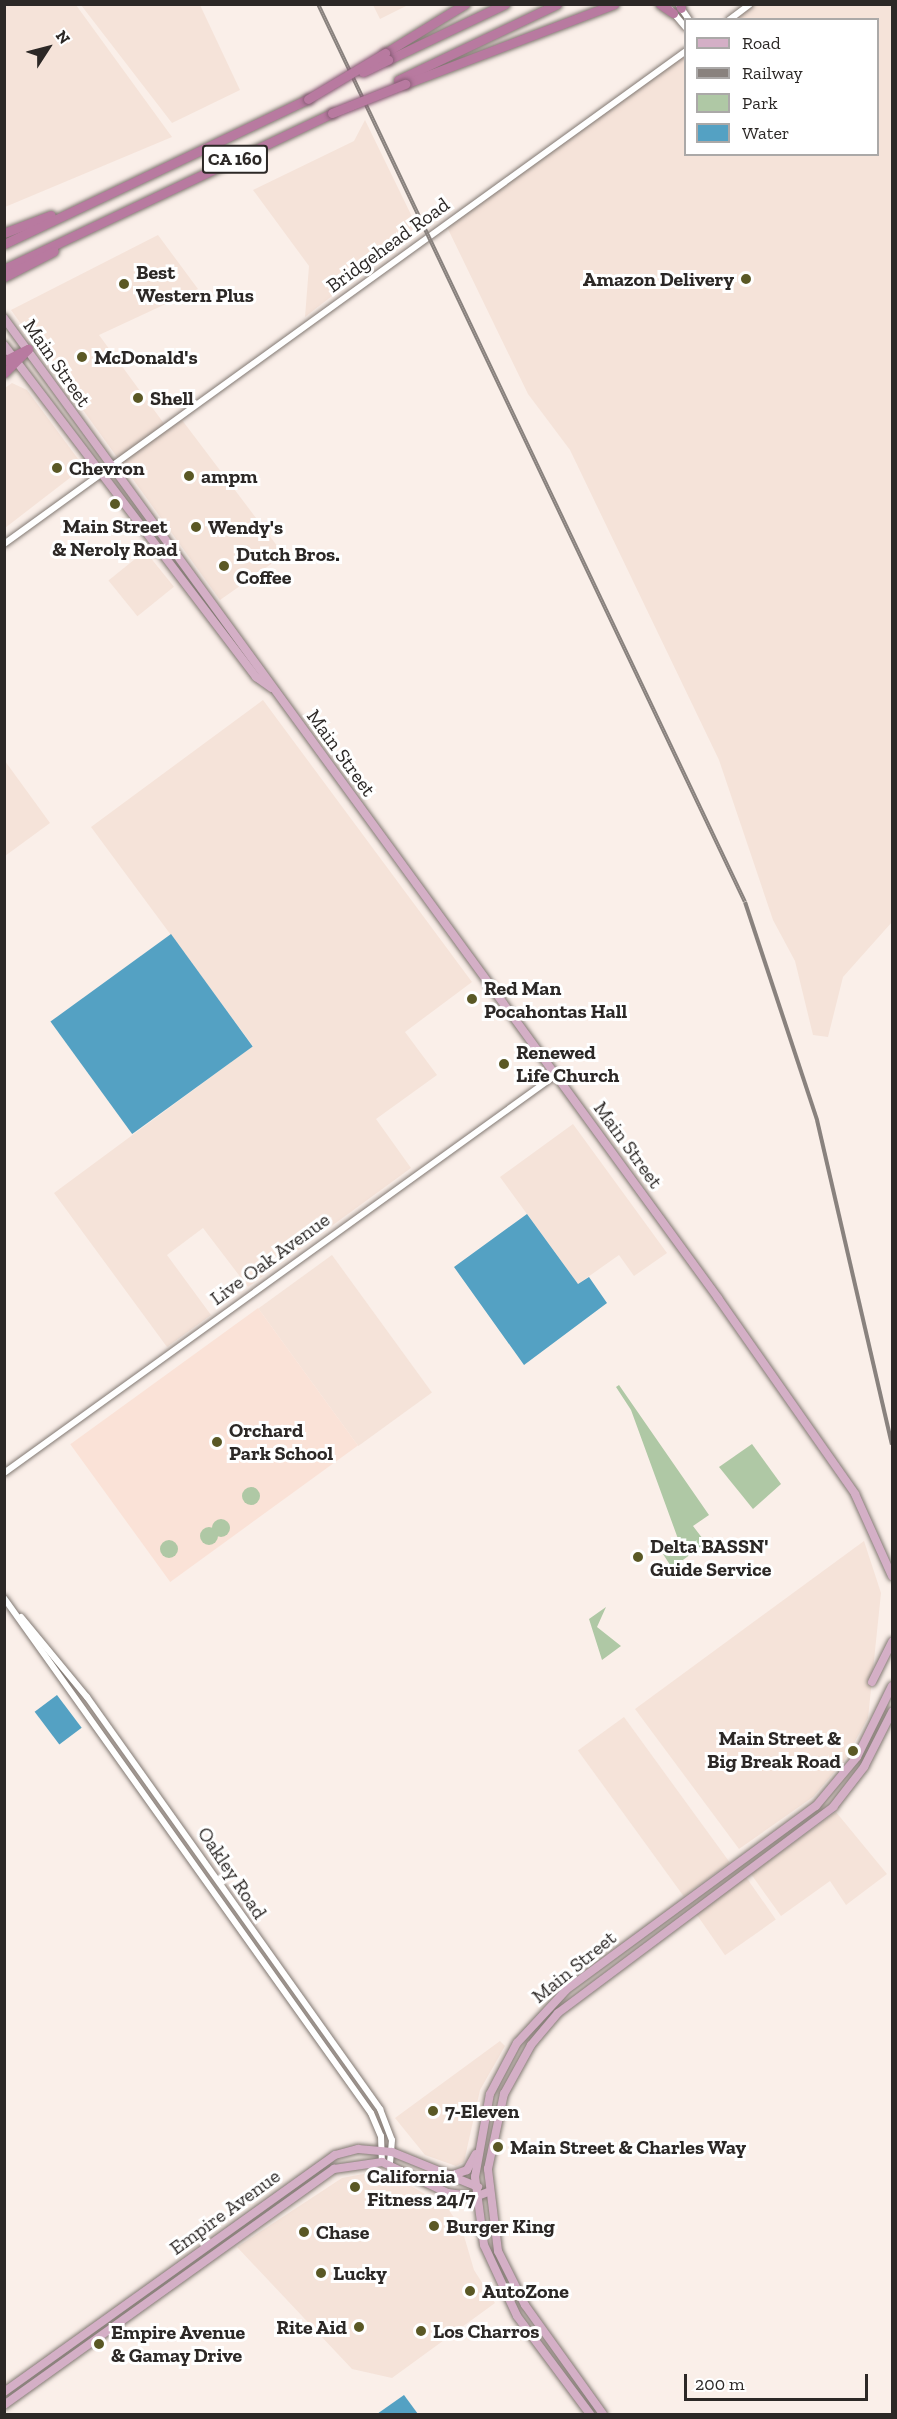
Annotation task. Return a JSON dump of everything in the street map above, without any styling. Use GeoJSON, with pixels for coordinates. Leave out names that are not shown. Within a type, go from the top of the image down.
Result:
{"type":"FeatureCollection","features":[{"type":"Feature","properties":{"kind":"highway"},"geometry":{"type":"LineString","coordinates":[[387,57],[465,4]]}},
{"type":"Feature","properties":{"kind":"highway","name":"CA 160"},"geometry":{"type":"LineString","coordinates":[[4,244],[308,99],[387,57],[505,4]]}},
{"type":"Feature","properties":{"kind":"highway"},"geometry":{"type":"LineString","coordinates":[[402,82],[557,4]]}},
{"type":"Feature","properties":{"kind":"highway"},"geometry":{"type":"LineString","coordinates":[[402,82],[614,4]]}},
{"type":"Feature","properties":{"kind":"highway"},"geometry":{"type":"LineString","coordinates":[[660,4],[678,7]]}},
{"type":"Feature","properties":{"kind":"highway","name":"CA 160"},"geometry":{"type":"LineString","coordinates":[[4,269],[402,82]]}},
{"type":"Feature","properties":{"kind":"highway"},"geometry":{"type":"LineString","coordinates":[[4,233],[160,168]]}},
{"type":"Feature","properties":{"kind":"highway"},"geometry":{"type":"LineString","coordinates":[[4,277],[138,205]]}},
{"type":"Feature","properties":{"kind":"highway"},"geometry":{"type":"LineString","coordinates":[[4,373],[12,360],[28,349]]}},
{"type":"Feature","properties":{"kind":"main road","name":"Main Street"},"geometry":{"type":"LineString","coordinates":[[4,318],[111,466],[266,671],[272,688],[557,1074],[855,1494],[892,1576]]}},
{"type":"Feature","properties":{"kind":"main road","name":"Main Street"},"geometry":{"type":"LineString","coordinates":[[4,345],[12,360],[256,677],[272,688]]}},
{"type":"Feature","properties":{"kind":"main road"},"geometry":{"type":"LineString","coordinates":[[872,1682],[892,1642]]}},
{"type":"Feature","properties":{"kind":"main road","name":"Main Street"},"geometry":{"type":"LineString","coordinates":[[590,2415],[502,2293],[484,2245],[475,2197],[477,2152],[502,2068],[544,2011],[816,1806],[857,1757],[892,1687]]}},
{"type":"Feature","properties":{"kind":"main road","name":"Main Street"},"geometry":{"type":"LineString","coordinates":[[603,2415],[509,2279],[492,2228],[488,2192],[490,2145],[504,2094],[544,2028],[595,1983],[822,1817],[864,1767],[892,1712]]}},
{"type":"Feature","properties":{"kind":"main road","name":"Empire Avenue"},"geometry":{"type":"LineString","coordinates":[[4,2392],[335,2155],[382,2150],[392,2152],[488,2192]]}},
{"type":"Feature","properties":{"kind":"main road"},"geometry":{"type":"LineString","coordinates":[[449,2176],[466,2169],[477,2152]]}},
{"type":"Feature","properties":{"kind":"main road","name":"Empire Avenue"},"geometry":{"type":"LineString","coordinates":[[4,2405],[334,2169],[386,2164]]}},
{"type":"Feature","properties":{"kind":"main road"},"geometry":{"type":"LineString","coordinates":[[386,2164],[428,2185],[475,2197],[488,2192]]}},
{"type":"Feature","properties":{"kind":"main road"},"geometry":{"type":"LineString","coordinates":[[164,2290],[164,2282],[191,2257]]}},
{"type":"Feature","properties":{"kind":"street"},"geometry":{"type":"LineString","coordinates":[[667,4],[678,7],[684,23]]}},
{"type":"Feature","properties":{"kind":"street"},"geometry":{"type":"LineString","coordinates":[[732,18],[750,4]]}},
{"type":"Feature","properties":{"kind":"street","name":"Bridgehead Road"},"geometry":{"type":"LineString","coordinates":[[4,544],[684,52]]}},
{"type":"Feature","properties":{"kind":"street","name":"Live Oak Avenue"},"geometry":{"type":"LineString","coordinates":[[4,1473],[557,1074]]}},
{"type":"Feature","properties":{"kind":"street","name":"Oakley Road"},"geometry":{"type":"LineString","coordinates":[[4,1598],[87,1697],[371,2096],[387,2121],[392,2152],[386,2164]]}},
{"type":"Feature","properties":{"kind":"street","name":"Oakley Road"},"geometry":{"type":"LineString","coordinates":[[16,1613],[372,2113],[386,2164]]}},
{"type":"Feature","properties":{"kind":"shaded area"},"geometry":{"type":"Polygon","coordinates":[[[5,4],[76,5],[172,137],[5,207],[5,4]]]}},
{"type":"Feature","properties":{"kind":"shaded area"},"geometry":{"type":"Polygon","coordinates":[[[81,5],[200,5],[240,90],[172,123],[81,5]]]}},
{"type":"Feature","properties":{"kind":"shaded area"},"geometry":{"type":"Polygon","coordinates":[[[373,5],[408,5],[380,19],[373,5]]]}},
{"type":"Feature","properties":{"kind":"shaded area"},"geometry":{"type":"Polygon","coordinates":[[[755,5],[892,5],[892,922],[843,977],[828,1037],[813,1035],[795,961],[773,920],[719,760],[570,450],[528,394],[447,227],[684,56],[684,156],[879,156],[879,18],[736,18],[755,5]]]}},
{"type":"Feature","properties":{"kind":"shaded area"},"geometry":{"type":"Polygon","coordinates":[[[365,120],[418,229],[305,317],[309,266],[253,190],[354,141],[365,120]]]}},
{"type":"Feature","properties":{"kind":"shaded area"},"geometry":{"type":"Polygon","coordinates":[[[158,235],[198,289],[99,335],[168,429],[182,420],[284,555],[220,600],[11,310],[158,235]]]}},
{"type":"Feature","properties":{"kind":"shaded area"},"geometry":{"type":"Polygon","coordinates":[[[12,383],[27,390],[84,467],[5,528],[5,388],[12,383]]]}},
{"type":"Feature","properties":{"kind":"shaded area"},"geometry":{"type":"Polygon","coordinates":[[[145,551],[174,587],[137,616],[108,581],[145,551]]]}},
{"type":"Feature","properties":{"kind":"shaded area"},"geometry":{"type":"Polygon","coordinates":[[[263,700],[472,982],[405,1032],[437,1075],[376,1119],[411,1168],[248,1287],[203,1228],[167,1255],[211,1315],[167,1347],[54,1193],[253,1046],[91,827],[263,700]]]}},
{"type":"Feature","properties":{"kind":"shaded area"},"geometry":{"type":"Polygon","coordinates":[[[5,761],[50,823],[4,856],[5,761]]]}},
{"type":"Feature","properties":{"kind":"shaded area"},"geometry":{"type":"Polygon","coordinates":[[[573,1124],[667,1253],[634,1276],[619,1255],[578,1284],[500,1177],[573,1124]]]}},
{"type":"Feature","properties":{"kind":"shaded area"},"geometry":{"type":"Polygon","coordinates":[[[332,1255],[432,1393],[358,1446],[258,1308],[332,1255]]]}},
{"type":"Feature","properties":{"kind":"shaded area","name":"Orchard Park School"},"geometry":{"type":"Polygon","coordinates":[[[258,1308],[358,1446],[170,1582],[70,1444],[258,1308]]]}},
{"type":"Feature","properties":{"kind":"shaded area"},"geometry":{"type":"Polygon","coordinates":[[[864,1541],[881,1593],[868,1718],[844,1761],[813,1797],[739,1849],[635,1709],[864,1541]]]}},
{"type":"Feature","properties":{"kind":"shaded area"},"geometry":{"type":"Polygon","coordinates":[[[624,1717],[730,1863],[684,1896],[578,1751],[624,1717]]]}},
{"type":"Feature","properties":{"kind":"shaded area"},"geometry":{"type":"Polygon","coordinates":[[[836,1812],[887,1874],[846,1905],[830,1881],[781,1916],[751,1874],[836,1812]]]}},
{"type":"Feature","properties":{"kind":"shaded area"},"geometry":{"type":"Polygon","coordinates":[[[746,1877],[776,1920],[725,1955],[695,1913],[746,1877]]]}},
{"type":"Feature","properties":{"kind":"shaded area"},"geometry":{"type":"Polygon","coordinates":[[[500,2041],[505,2046],[480,2090],[464,2162],[456,2166],[425,2155],[395,2118],[500,2041]]]}},
{"type":"Feature","properties":{"kind":"shaded area"},"geometry":{"type":"Polygon","coordinates":[[[374,2172],[395,2177],[446,2206],[462,2229],[474,2270],[495,2303],[392,2378],[352,2369],[237,2247],[342,2178],[374,2172]]]}},
{"type":"Feature","properties":{"kind":"green space"},"geometry":{"type":"Polygon","coordinates":[[[619,1385],[709,1515],[693,1526],[706,1543],[672,1568],[663,1554],[681,1547],[631,1410],[616,1387],[619,1385]]]}},
{"type":"Feature","properties":{"kind":"green space"},"geometry":{"type":"Polygon","coordinates":[[[752,1444],[781,1484],[753,1509],[719,1467],[752,1444]]]}},
{"type":"Feature","properties":{"kind":"green space"},"geometry":{"type":"Polygon","coordinates":[[[251,1487],[257,1490],[260,1496],[257,1502],[251,1505],[245,1502],[242,1496],[245,1490],[251,1487]]]}},
{"type":"Feature","properties":{"kind":"green space"},"geometry":{"type":"Polygon","coordinates":[[[221,1519],[227,1522],[230,1528],[227,1534],[221,1537],[215,1534],[212,1528],[215,1522],[221,1519]]]}},
{"type":"Feature","properties":{"kind":"green space"},"geometry":{"type":"Polygon","coordinates":[[[209,1527],[215,1530],[218,1536],[215,1542],[209,1545],[203,1542],[200,1536],[203,1530],[209,1527]]]}},
{"type":"Feature","properties":{"kind":"green space"},"geometry":{"type":"Polygon","coordinates":[[[165,1540],[173,1540],[178,1545],[176,1556],[165,1558],[160,1553],[160,1545],[165,1540]]]}},
{"type":"Feature","properties":{"kind":"green space"},"geometry":{"type":"Polygon","coordinates":[[[606,1607],[597,1627],[621,1646],[602,1660],[589,1619],[606,1607]]]}},
{"type":"Feature","properties":{"kind":"water"},"geometry":{"type":"Polygon","coordinates":[[[171,934],[253,1046],[132,1134],[50,1022],[171,934]]]}},
{"type":"Feature","properties":{"kind":"water"},"geometry":{"type":"Polygon","coordinates":[[[527,1214],[578,1284],[589,1277],[607,1303],[524,1365],[454,1267],[527,1214]]]}},
{"type":"Feature","properties":{"kind":"water"},"geometry":{"type":"Polygon","coordinates":[[[57,1695],[82,1728],[59,1745],[35,1712],[57,1695]]]}},
{"type":"Feature","properties":{"kind":"water"},"geometry":{"type":"Polygon","coordinates":[[[404,2395],[418,2414],[377,2414],[404,2395]]]}},
{"type":"Feature","properties":{"kind":"railway"},"geometry":{"type":"LineString","coordinates":[[318,4],[745,902],[817,1120],[892,1444]]}},
{"type":"Feature","properties":{"kind":"place","name":"Amazon Delivery"},"geometry":{"type":"Point","coordinates":[746,279]}},
{"type":"Feature","properties":{"kind":"place","name":"Best Western Plus"},"geometry":{"type":"Point","coordinates":[124,284]}},
{"type":"Feature","properties":{"kind":"place","name":"McDonald's"},"geometry":{"type":"Point","coordinates":[82,357]}},
{"type":"Feature","properties":{"kind":"place","name":"Shell"},"geometry":{"type":"Point","coordinates":[138,398]}},
{"type":"Feature","properties":{"kind":"place","name":"Chevron"},"geometry":{"type":"Point","coordinates":[57,468]}},
{"type":"Feature","properties":{"kind":"place","name":"ampm"},"geometry":{"type":"Point","coordinates":[189,476]}},
{"type":"Feature","properties":{"kind":"place","name":"Main Street & Neroly Road"},"geometry":{"type":"Point","coordinates":[115,504]}},
{"type":"Feature","properties":{"kind":"place","name":"Wendy's"},"geometry":{"type":"Point","coordinates":[196,527]}},
{"type":"Feature","properties":{"kind":"place","name":"Dutch Bros. Coffee"},"geometry":{"type":"Point","coordinates":[224,566]}},
{"type":"Feature","properties":{"kind":"place","name":"Red Man Pocahontas Hall"},"geometry":{"type":"Point","coordinates":[472,999]}},
{"type":"Feature","properties":{"kind":"place","name":"Renewed Life Church"},"geometry":{"type":"Point","coordinates":[504,1064]}},
{"type":"Feature","properties":{"kind":"place","name":"Orchard Park School"},"geometry":{"type":"Point","coordinates":[217,1442]}},
{"type":"Feature","properties":{"kind":"place","name":"Delta BASSN' Guide Service"},"geometry":{"type":"Point","coordinates":[638,1557]}},
{"type":"Feature","properties":{"kind":"place","name":"Main Street & Big Break Road"},"geometry":{"type":"Point","coordinates":[853,1751]}},
{"type":"Feature","properties":{"kind":"place","name":"7-Eleven"},"geometry":{"type":"Point","coordinates":[433,2111]}},
{"type":"Feature","properties":{"kind":"place","name":"Main Street & Charles Way"},"geometry":{"type":"Point","coordinates":[498,2147]}},
{"type":"Feature","properties":{"kind":"place","name":"California Fitness 24/7"},"geometry":{"type":"Point","coordinates":[355,2187]}},
{"type":"Feature","properties":{"kind":"place","name":"Burger King"},"geometry":{"type":"Point","coordinates":[434,2226]}},
{"type":"Feature","properties":{"kind":"place","name":"Chase"},"geometry":{"type":"Point","coordinates":[304,2232]}},
{"type":"Feature","properties":{"kind":"place","name":"Lucky"},"geometry":{"type":"Point","coordinates":[321,2273]}},
{"type":"Feature","properties":{"kind":"place","name":"AutoZone"},"geometry":{"type":"Point","coordinates":[470,2291]}},
{"type":"Feature","properties":{"kind":"place","name":"Rite Aid"},"geometry":{"type":"Point","coordinates":[359,2327]}},
{"type":"Feature","properties":{"kind":"place","name":"Los Charros"},"geometry":{"type":"Point","coordinates":[421,2331]}},
{"type":"Feature","properties":{"kind":"place","name":"Empire Avenue & Gamay Drive"},"geometry":{"type":"Point","coordinates":[99,2344]}}]}
